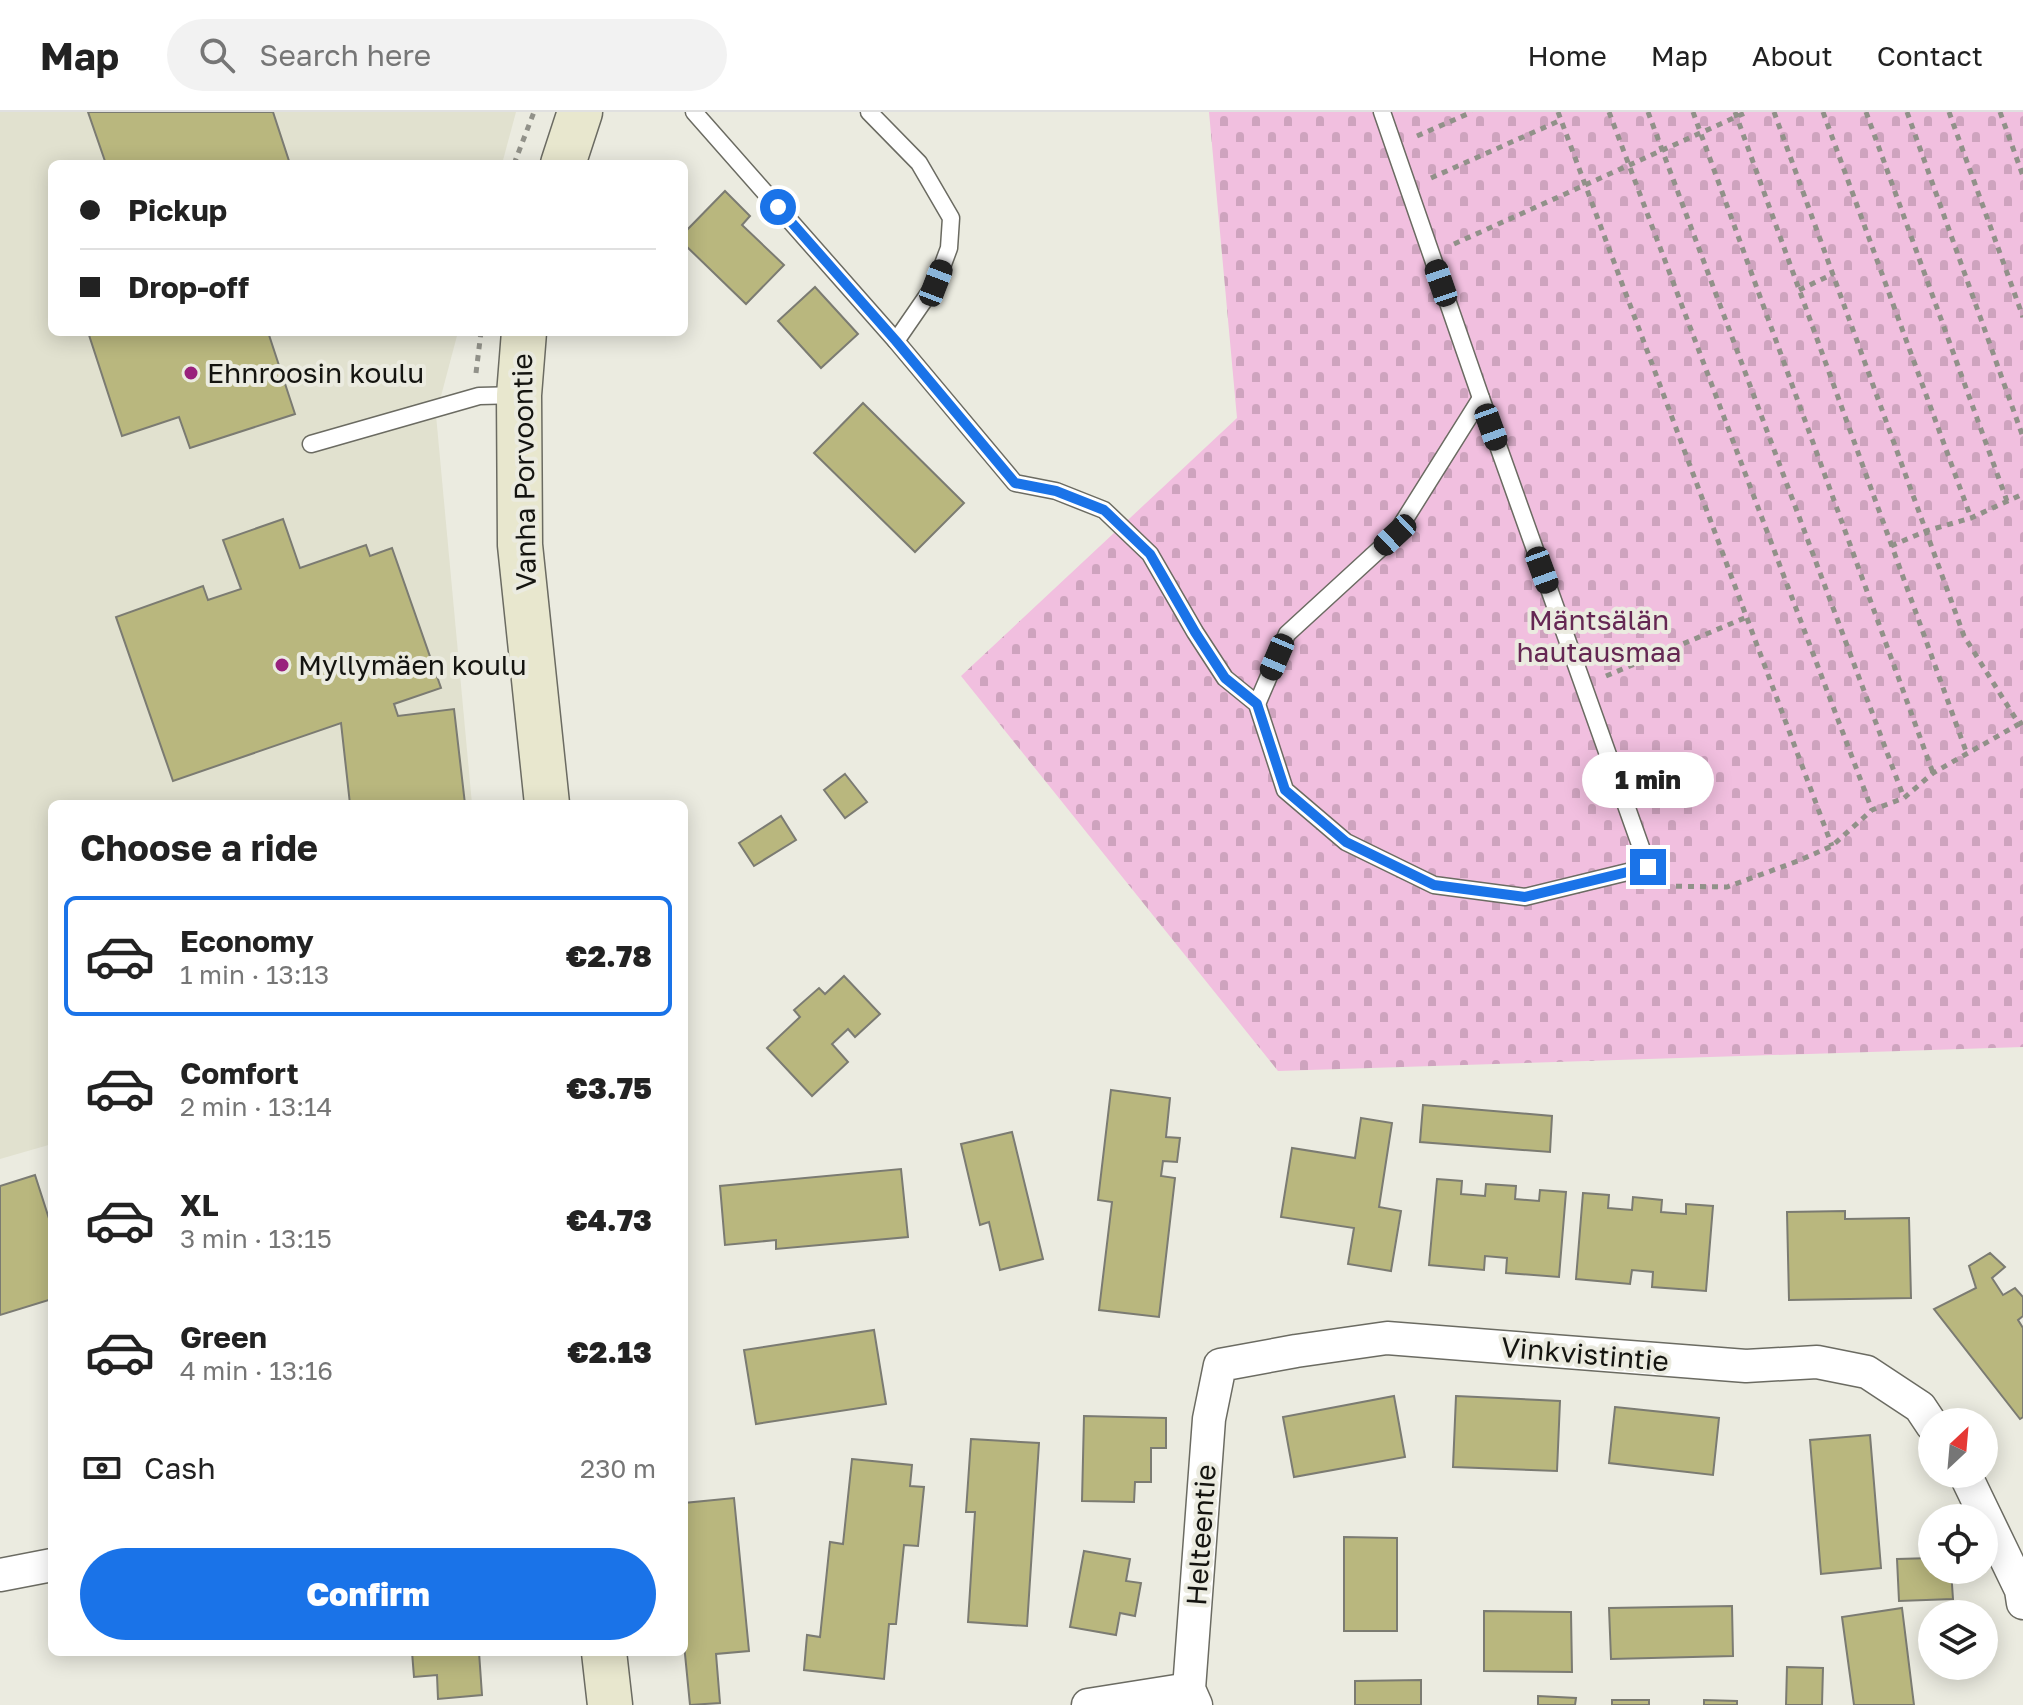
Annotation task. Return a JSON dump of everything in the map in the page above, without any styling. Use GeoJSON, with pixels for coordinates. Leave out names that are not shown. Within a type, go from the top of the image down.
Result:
{"type":"FeatureCollection","features":[{"type":"Feature","properties":{"kind":"main road"},"geometry":{"type":"LineString","coordinates":[[564,160],[580,112]]}},
{"type":"Feature","properties":{"kind":"main road","name":"Vanha Porvoontie"},"geometry":{"type":"LineString","coordinates":[[524,336],[519,395],[520,545],[547,800]]}},
{"type":"Feature","properties":{"kind":"main road"},"geometry":{"type":"LineString","coordinates":[[604,1656],[610,1705]]}},
{"type":"Feature","properties":{"kind":"street","name":"Vinkvistintie"},"geometry":{"type":"LineString","coordinates":[[1220,1365],[1387,1338],[1746,1366],[1817,1362],[1867,1372],[1921,1408]]}},
{"type":"Feature","properties":{"kind":"street","name":"Helteentie"},"geometry":{"type":"LineString","coordinates":[[1192,1697],[1209,1419],[1220,1365]]}},
{"type":"Feature","properties":{"kind":"street"},"geometry":{"type":"LineString","coordinates":[[1972,1488],[2021,1590],[2023,1603]]}},
{"type":"Feature","properties":{"kind":"street"},"geometry":{"type":"LineString","coordinates":[[0,1575],[48,1566]]}},
{"type":"Feature","properties":{"kind":"street"},"geometry":{"type":"LineString","coordinates":[[1088,1705],[1192,1697]]}},
{"type":"Feature","properties":{"kind":"lane"},"geometry":{"type":"LineString","coordinates":[[694,112],[896,341],[1015,483],[1056,491],[1104,510],[1150,554],[1225,678],[1257,704],[1285,790],[1346,842],[1434,885],[1525,897],[1648,867],[1382,112]]}},
{"type":"Feature","properties":{"kind":"lane"},"geometry":{"type":"LineString","coordinates":[[869,112],[919,163],[951,218],[949,248],[936,283],[896,341]]}},
{"type":"Feature","properties":{"kind":"lane"},"geometry":{"type":"LineString","coordinates":[[311,444],[479,396],[519,395]]}},
{"type":"Feature","properties":{"kind":"lane"},"geometry":{"type":"LineString","coordinates":[[1257,704],[1287,634],[1395,535],[1481,398]]}},
{"type":"Feature","properties":{"kind":"path"},"geometry":{"type":"LineString","coordinates":[[516,160],[534,112]]}},
{"type":"Feature","properties":{"kind":"path"},"geometry":{"type":"LineString","coordinates":[[1394,146],[1472,112]]}},
{"type":"Feature","properties":{"kind":"path"},"geometry":{"type":"LineString","coordinates":[[1558,112],[1832,846]]}},
{"type":"Feature","properties":{"kind":"path"},"geometry":{"type":"LineString","coordinates":[[1609,112],[1872,810]]}},
{"type":"Feature","properties":{"kind":"path"},"geometry":{"type":"LineString","coordinates":[[1648,112],[1904,798]]}},
{"type":"Feature","properties":{"kind":"path"},"geometry":{"type":"LineString","coordinates":[[1693,112],[1933,773]]}},
{"type":"Feature","properties":{"kind":"path"},"geometry":{"type":"LineString","coordinates":[[1431,255],[1736,114],[1747,112]]}},
{"type":"Feature","properties":{"kind":"path"},"geometry":{"type":"LineString","coordinates":[[1648,867],[1664,886],[1727,887],[1798,861],[1832,846],[1872,810],[1904,798],[1933,773],[2021,723],[1964,636],[1774,112]]}},
{"type":"Feature","properties":{"kind":"path"},"geometry":{"type":"LineString","coordinates":[[1823,112],[1971,518]]}},
{"type":"Feature","properties":{"kind":"path"},"geometry":{"type":"LineString","coordinates":[[1866,112],[2007,501]]}},
{"type":"Feature","properties":{"kind":"path"},"geometry":{"type":"LineString","coordinates":[[1907,112],[2023,437]]}},
{"type":"Feature","properties":{"kind":"path"},"geometry":{"type":"LineString","coordinates":[[1949,112],[2023,317]]}},
{"type":"Feature","properties":{"kind":"path"},"geometry":{"type":"LineString","coordinates":[[2000,112],[2023,176]]}},
{"type":"Feature","properties":{"kind":"path"},"geometry":{"type":"LineString","coordinates":[[1736,114],[1967,754]]}},
{"type":"Feature","properties":{"kind":"path"},"geometry":{"type":"LineString","coordinates":[[1408,188],[1561,120]]}},
{"type":"Feature","properties":{"kind":"path"},"geometry":{"type":"LineString","coordinates":[[1799,290],[1833,274]]}},
{"type":"Feature","properties":{"kind":"path"},"geometry":{"type":"LineString","coordinates":[[1891,546],[1926,531],[1971,518],[2023,494]]}},
{"type":"Feature","properties":{"kind":"path"},"geometry":{"type":"LineString","coordinates":[[1583,685],[1747,617]]}},
{"type":"Feature","properties":{"kind":"shaded area"},"geometry":{"type":"Polygon","coordinates":[[[0,112],[516,112],[503,160],[48,160],[48,336],[457,336],[436,415],[472,800],[48,800],[48,1145],[0,1159],[0,112]]]}},
{"type":"Feature","properties":{"kind":"green space","name":"Mäntsälän hautausmaa"},"geometry":{"type":"Polygon","coordinates":[[[1209,112],[2023,112],[2023,1047],[1278,1071],[961,676],[1237,418],[1209,112]]]}},
{"type":"Feature","properties":{"kind":"building"},"geometry":{"type":"Polygon","coordinates":[[[88,112],[273,112],[289,160],[105,160],[88,112]]]}},
{"type":"Feature","properties":{"kind":"building"},"geometry":{"type":"Polygon","coordinates":[[[725,191],[750,216],[742,225],[784,265],[746,304],[688,248],[688,229],[725,191]]]}},
{"type":"Feature","properties":{"kind":"building"},"geometry":{"type":"Polygon","coordinates":[[[815,287],[858,334],[821,368],[778,321],[815,287]]]}},
{"type":"Feature","properties":{"kind":"building","name":"Ehnroosin koulu"},"geometry":{"type":"Polygon","coordinates":[[[89,336],[269,336],[295,414],[190,448],[179,417],[122,436],[89,336]]]}},
{"type":"Feature","properties":{"kind":"building"},"geometry":{"type":"Polygon","coordinates":[[[863,403],[964,503],[915,552],[814,453],[863,403]]]}},
{"type":"Feature","properties":{"kind":"building","name":"Myllymäen koulu"},"geometry":{"type":"Polygon","coordinates":[[[283,519],[300,568],[366,545],[370,556],[392,548],[441,688],[394,704],[398,716],[454,709],[465,800],[350,800],[341,723],[173,781],[116,617],[203,586],[208,600],[241,589],[223,540],[283,519]]]}},
{"type":"Feature","properties":{"kind":"building"},"geometry":{"type":"Polygon","coordinates":[[[845,774],[867,802],[845,818],[824,790],[845,774]]]}},
{"type":"Feature","properties":{"kind":"building"},"geometry":{"type":"Polygon","coordinates":[[[781,816],[796,840],[754,866],[739,843],[781,816]]]}},
{"type":"Feature","properties":{"kind":"building"},"geometry":{"type":"Polygon","coordinates":[[[844,976],[880,1014],[855,1037],[848,1029],[832,1044],[848,1062],[812,1096],[767,1048],[800,1017],[794,1010],[819,988],[825,994],[844,976]]]}},
{"type":"Feature","properties":{"kind":"building"},"geometry":{"type":"Polygon","coordinates":[[[1111,1090],[1170,1098],[1166,1137],[1180,1138],[1177,1162],[1163,1161],[1161,1176],[1175,1178],[1159,1317],[1099,1310],[1112,1202],[1098,1200],[1111,1090]]]}},
{"type":"Feature","properties":{"kind":"building"},"geometry":{"type":"Polygon","coordinates":[[[1423,1105],[1552,1116],[1550,1152],[1420,1142],[1423,1105]]]}},
{"type":"Feature","properties":{"kind":"building"},"geometry":{"type":"Polygon","coordinates":[[[1361,1118],[1392,1123],[1379,1207],[1401,1211],[1391,1271],[1348,1264],[1354,1228],[1281,1217],[1292,1148],[1355,1158],[1361,1118]]]}},
{"type":"Feature","properties":{"kind":"building"},"geometry":{"type":"Polygon","coordinates":[[[1012,1132],[1043,1259],[1000,1270],[989,1222],[980,1225],[961,1144],[1012,1132]]]}},
{"type":"Feature","properties":{"kind":"building"},"geometry":{"type":"Polygon","coordinates":[[[901,1169],[908,1237],[776,1249],[776,1240],[725,1245],[720,1186],[901,1169]]]}},
{"type":"Feature","properties":{"kind":"building"},"geometry":{"type":"Polygon","coordinates":[[[35,1175],[48,1216],[48,1300],[0,1315],[0,1186],[35,1175]]]}},
{"type":"Feature","properties":{"kind":"building"},"geometry":{"type":"Polygon","coordinates":[[[1437,1179],[1462,1181],[1461,1194],[1485,1196],[1486,1184],[1516,1186],[1515,1199],[1539,1201],[1540,1190],[1566,1192],[1559,1277],[1506,1273],[1507,1258],[1485,1256],[1484,1270],[1429,1265],[1437,1179]]]}},
{"type":"Feature","properties":{"kind":"building"},"geometry":{"type":"Polygon","coordinates":[[[1583,1193],[1609,1195],[1608,1208],[1632,1210],[1633,1197],[1662,1200],[1661,1212],[1686,1214],[1686,1204],[1713,1206],[1706,1291],[1652,1287],[1653,1272],[1632,1270],[1630,1284],[1576,1279],[1583,1193]]]}},
{"type":"Feature","properties":{"kind":"building"},"geometry":{"type":"Polygon","coordinates":[[[1845,1211],[1845,1219],[1909,1218],[1911,1298],[1789,1300],[1787,1212],[1845,1211]]]}},
{"type":"Feature","properties":{"kind":"building"},"geometry":{"type":"Polygon","coordinates":[[[1990,1253],[2005,1267],[1992,1278],[2003,1295],[2015,1288],[2023,1297],[2023,1316],[2018,1320],[2023,1328],[2023,1417],[2020,1419],[1934,1309],[1976,1288],[1969,1266],[1990,1253]]]}},
{"type":"Feature","properties":{"kind":"building"},"geometry":{"type":"Polygon","coordinates":[[[874,1330],[886,1404],[756,1424],[744,1350],[874,1330]]]}},
{"type":"Feature","properties":{"kind":"building"},"geometry":{"type":"Polygon","coordinates":[[[1394,1396],[1405,1457],[1294,1477],[1283,1417],[1394,1396]]]}},
{"type":"Feature","properties":{"kind":"building"},"geometry":{"type":"Polygon","coordinates":[[[1456,1396],[1560,1401],[1557,1471],[1453,1467],[1456,1396]]]}},
{"type":"Feature","properties":{"kind":"building"},"geometry":{"type":"Polygon","coordinates":[[[1615,1407],[1719,1418],[1713,1475],[1609,1463],[1615,1407]]]}},
{"type":"Feature","properties":{"kind":"building"},"geometry":{"type":"Polygon","coordinates":[[[1084,1416],[1166,1418],[1166,1448],[1151,1448],[1151,1482],[1135,1482],[1134,1502],[1082,1501],[1084,1416]]]}},
{"type":"Feature","properties":{"kind":"building"},"geometry":{"type":"Polygon","coordinates":[[[1870,1435],[1881,1568],[1821,1574],[1810,1440],[1870,1435]]]}},
{"type":"Feature","properties":{"kind":"building"},"geometry":{"type":"Polygon","coordinates":[[[971,1439],[1039,1443],[1027,1626],[968,1622],[975,1512],[966,1512],[971,1439]]]}},
{"type":"Feature","properties":{"kind":"building"},"geometry":{"type":"Polygon","coordinates":[[[852,1459],[912,1465],[910,1486],[924,1487],[918,1546],[904,1545],[896,1624],[889,1624],[884,1679],[804,1670],[807,1635],[820,1637],[830,1542],[843,1544],[852,1459]]]}},
{"type":"Feature","properties":{"kind":"building"},"geometry":{"type":"Polygon","coordinates":[[[734,1498],[749,1651],[716,1654],[720,1703],[690,1705],[685,1656],[688,1656],[688,1503],[734,1498]]]}},
{"type":"Feature","properties":{"kind":"building"},"geometry":{"type":"Polygon","coordinates":[[[1344,1537],[1397,1538],[1397,1631],[1344,1631],[1344,1537]]]}},
{"type":"Feature","properties":{"kind":"building"},"geometry":{"type":"Polygon","coordinates":[[[1084,1551],[1130,1559],[1126,1581],[1141,1583],[1135,1616],[1120,1613],[1116,1635],[1070,1627],[1084,1551]]]}},
{"type":"Feature","properties":{"kind":"building"},"geometry":{"type":"Polygon","coordinates":[[[1918,1558],[1918,1584],[1952,1584],[1953,1599],[1899,1601],[1897,1559],[1918,1558]]]}},
{"type":"Feature","properties":{"kind":"building"},"geometry":{"type":"Polygon","coordinates":[[[1732,1606],[1733,1656],[1611,1659],[1609,1608],[1732,1606]]]}},
{"type":"Feature","properties":{"kind":"building"},"geometry":{"type":"Polygon","coordinates":[[[1902,1608],[1914,1705],[1854,1705],[1842,1617],[1902,1608]]]}},
{"type":"Feature","properties":{"kind":"building"},"geometry":{"type":"Polygon","coordinates":[[[1484,1611],[1571,1612],[1572,1672],[1484,1671],[1484,1611]]]}},
{"type":"Feature","properties":{"kind":"building"},"geometry":{"type":"Polygon","coordinates":[[[412,1656],[479,1656],[482,1695],[438,1699],[437,1675],[414,1677],[412,1656]]]}},
{"type":"Feature","properties":{"kind":"building"},"geometry":{"type":"Polygon","coordinates":[[[1787,1667],[1823,1668],[1822,1705],[1786,1705],[1787,1667]]]}},
{"type":"Feature","properties":{"kind":"building"},"geometry":{"type":"Polygon","coordinates":[[[1421,1680],[1421,1705],[1355,1705],[1355,1681],[1421,1680]]]}},
{"type":"Feature","properties":{"kind":"building"},"geometry":{"type":"Polygon","coordinates":[[[1538,1696],[1576,1698],[1575,1705],[1538,1705],[1538,1696]]]}},
{"type":"Feature","properties":{"kind":"building"},"geometry":{"type":"Polygon","coordinates":[[[1612,1700],[1649,1700],[1649,1705],[1612,1705],[1612,1700]]]}},
{"type":"Feature","properties":{"kind":"building"},"geometry":{"type":"Polygon","coordinates":[[[1704,1700],[1737,1701],[1737,1705],[1704,1705],[1704,1700]]]}},
{"type":"Feature","properties":{"kind":"place","name":"Ehnroosin koulu"},"geometry":{"type":"Point","coordinates":[191,373]}},
{"type":"Feature","properties":{"kind":"place","name":"Myllymäen koulu"},"geometry":{"type":"Point","coordinates":[282,665]}},
{"type":"Feature","properties":{"kind":"route"},"geometry":{"type":"LineString","coordinates":[[778,207],[1015,483],[1056,491],[1104,510],[1150,554],[1225,678],[1257,704],[1285,790],[1346,842],[1434,885],[1525,897],[1648,867]]}}]}
